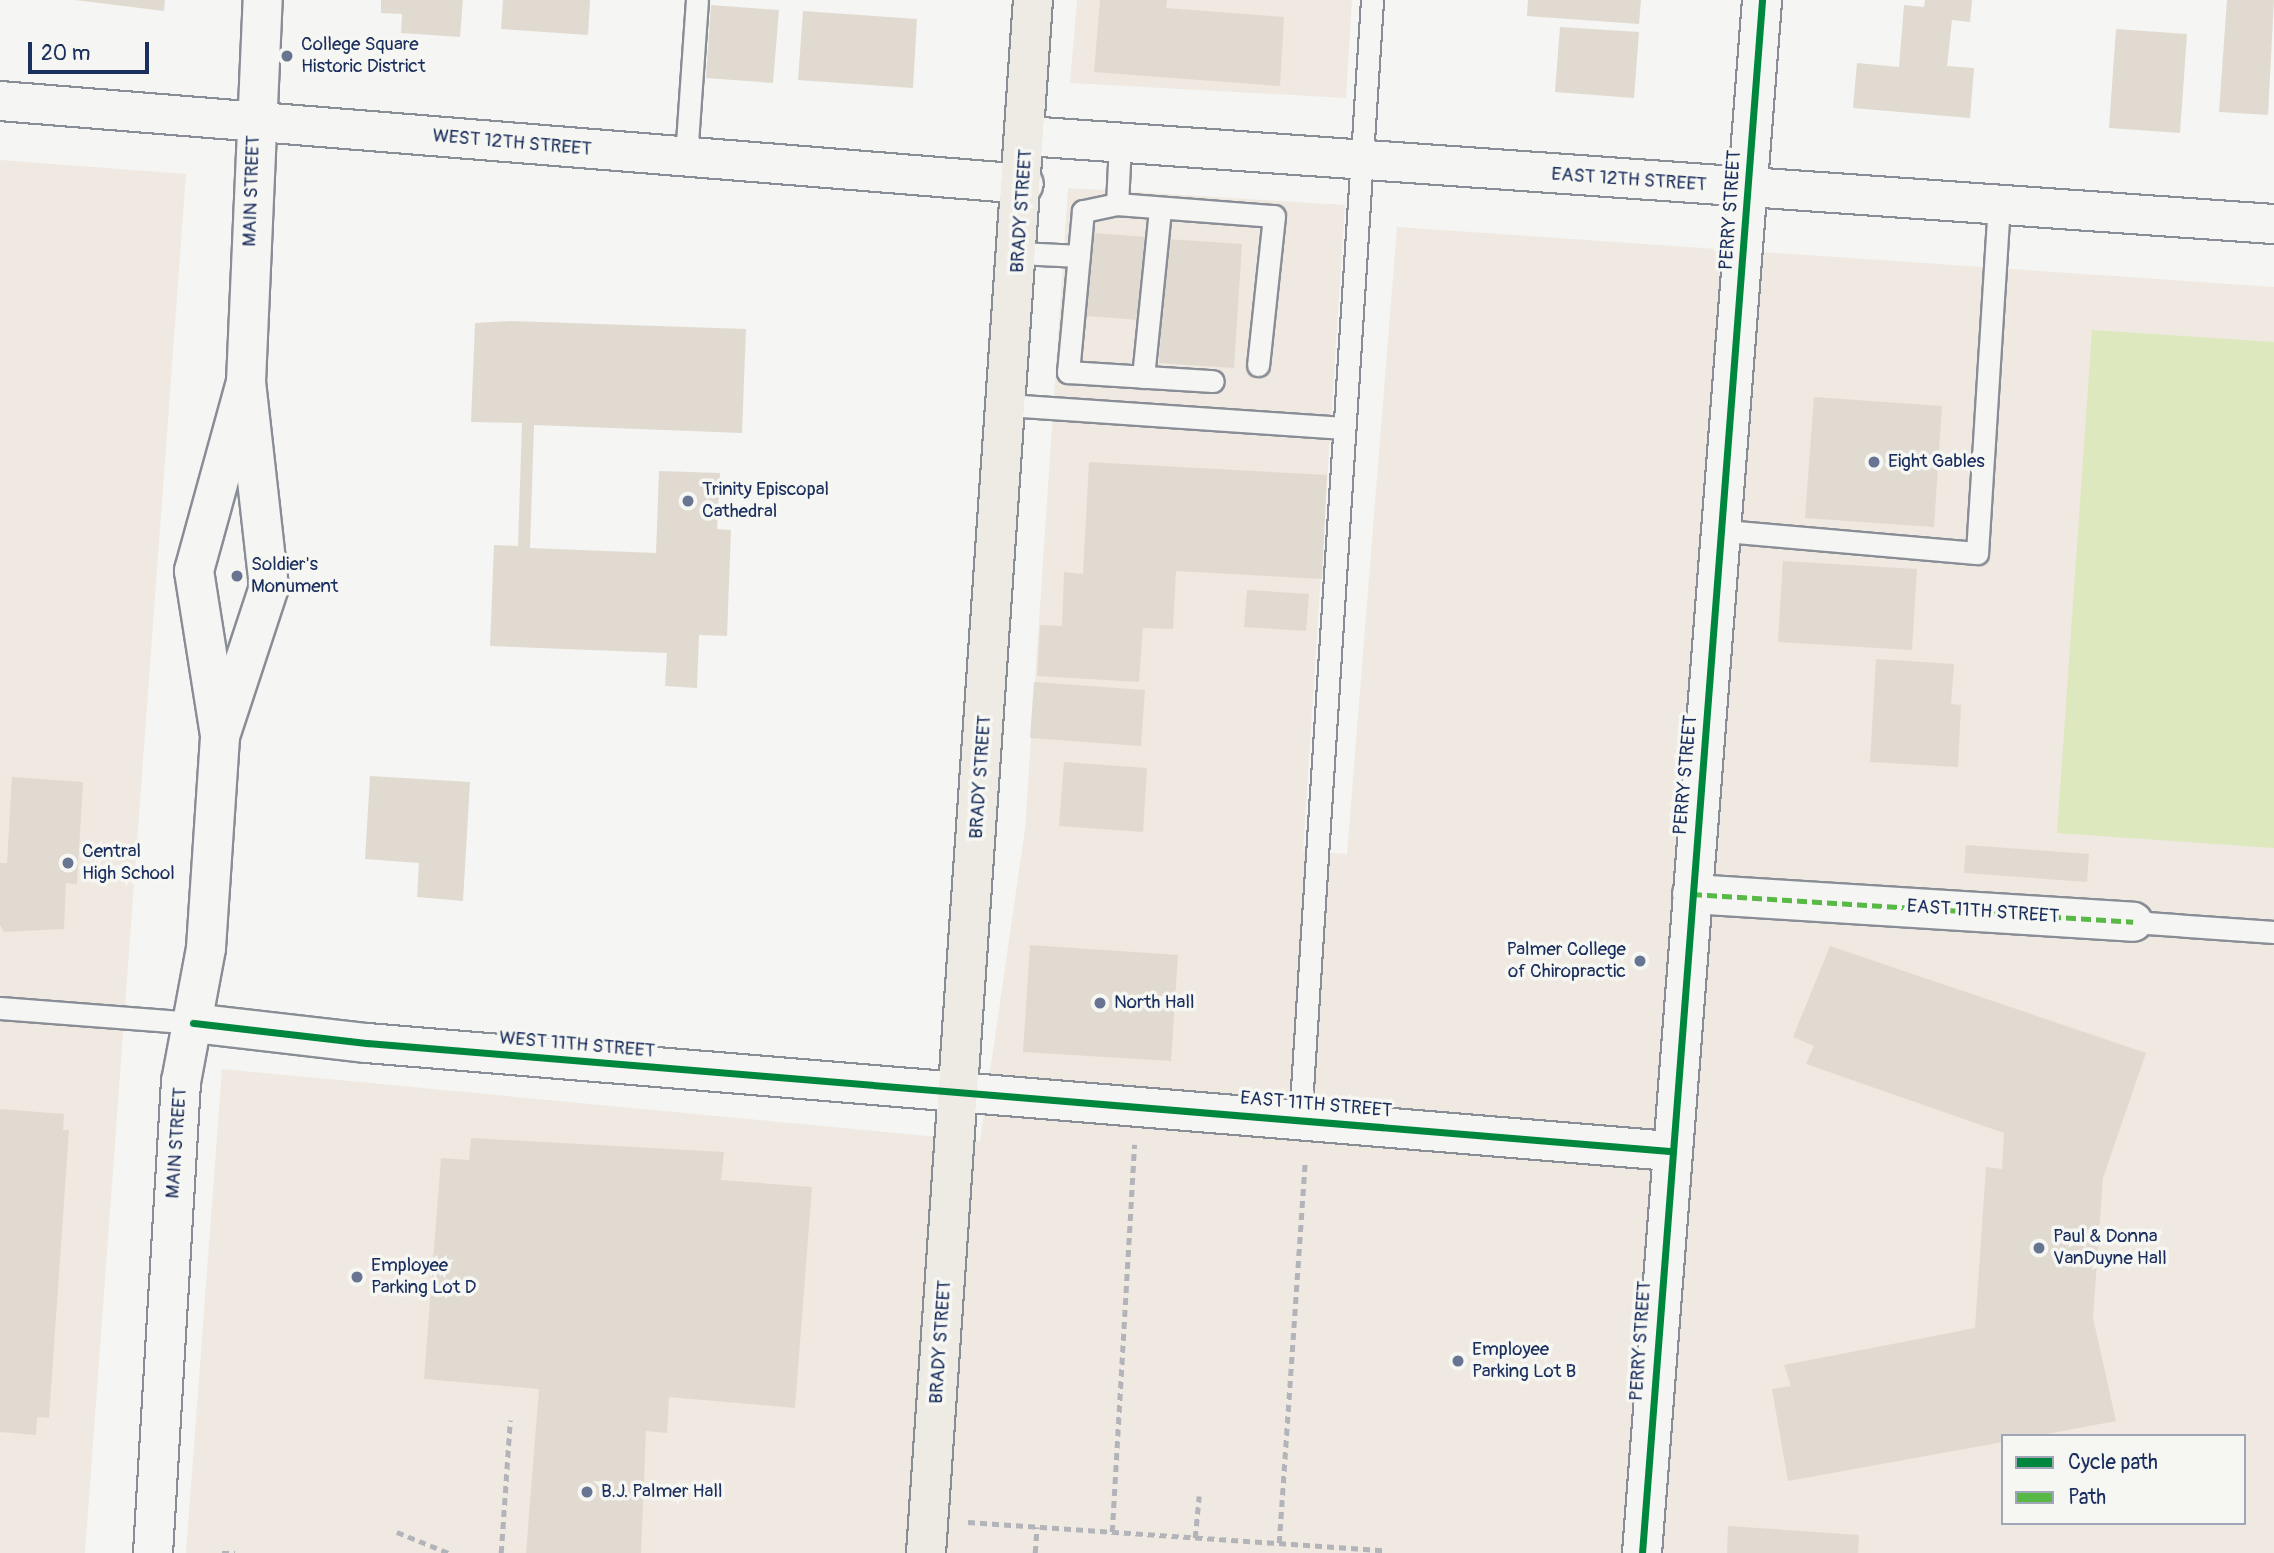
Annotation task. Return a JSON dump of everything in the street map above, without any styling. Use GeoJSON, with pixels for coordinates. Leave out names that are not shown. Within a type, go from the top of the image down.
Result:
{"type":"FeatureCollection","features":[{"type":"Feature","properties":{"kind":"highway","name":"BRADY STREET"},"geometry":{"type":"LineString","coordinates":[[926,1553],[1024,184],[1033,0]]}},
{"type":"Feature","properties":{"kind":"street","name":"MAIN STREET"},"geometry":{"type":"LineString","coordinates":[[220,736],[269,587],[246,382],[254,122],[263,0]]}},
{"type":"Feature","properties":{"kind":"street","name":"PERRY STREET"},"geometry":{"type":"LineString","coordinates":[[1642,1553],[1670,1151],[1724,531],[1762,0]]}},
{"type":"Feature","properties":{"kind":"street","name":"WEST 12TH STREET"},"geometry":{"type":"LineString","coordinates":[[0,101],[1024,184]]}},
{"type":"Feature","properties":{"kind":"street","name":"EAST 12TH STREET"},"geometry":{"type":"LineString","coordinates":[[1027,136],[2274,224]]}},
{"type":"Feature","properties":{"kind":"street","name":"MAIN STREET"},"geometry":{"type":"LineString","coordinates":[[153,1553],[181,1082],[206,948],[220,736],[194,571],[246,382]]}},
{"type":"Feature","properties":{"kind":"street","name":"EAST 11TH STREET"},"geometry":{"type":"LineString","coordinates":[[1692,894],[2133,922]]}},
{"type":"Feature","properties":{"kind":"street","name":"WEST 11TH STREET"},"geometry":{"type":"LineString","coordinates":[[192,1023],[367,1043],[959,1091]]}},
{"type":"Feature","properties":{"kind":"street","name":"EAST 11TH STREET"},"geometry":{"type":"LineString","coordinates":[[959,1091],[1670,1151]]}},
{"type":"Feature","properties":{"kind":"lane"},"geometry":{"type":"LineString","coordinates":[[686,157],[697,0]]}},
{"type":"Feature","properties":{"kind":"lane"},"geometry":{"type":"LineString","coordinates":[[1304,1120],[1372,0]]}},
{"type":"Feature","properties":{"kind":"lane"},"geometry":{"type":"LineString","coordinates":[[1117,204],[1120,143]]}},
{"type":"Feature","properties":{"kind":"lane"},"geometry":{"type":"LineString","coordinates":[[1213,381],[1068,372],[1083,211],[1117,204],[1274,216],[1258,365]]}},
{"type":"Feature","properties":{"kind":"lane"},"geometry":{"type":"LineString","coordinates":[[1724,531],[1977,553],[1999,204]]}},
{"type":"Feature","properties":{"kind":"lane"},"geometry":{"type":"LineString","coordinates":[[1143,377],[1160,209]]}},
{"type":"Feature","properties":{"kind":"lane"},"geometry":{"type":"LineString","coordinates":[[1019,253],[1079,256]]}},
{"type":"Feature","properties":{"kind":"lane"},"geometry":{"type":"LineString","coordinates":[[1114,414],[1115,376]]}},
{"type":"Feature","properties":{"kind":"lane"},"geometry":{"type":"LineString","coordinates":[[1007,405],[1344,428]]}},
{"type":"Feature","properties":{"kind":"lane","name":"EAST 11TH STREET"},"geometry":{"type":"LineString","coordinates":[[2133,922],[2274,932]]}},
{"type":"Feature","properties":{"kind":"lane"},"geometry":{"type":"LineString","coordinates":[[0,1008],[192,1023]]}},
{"type":"Feature","properties":{"kind":"path"},"geometry":{"type":"LineString","coordinates":[[1279,1544],[1304,1120]]}},
{"type":"Feature","properties":{"kind":"path"},"geometry":{"type":"LineString","coordinates":[[1112,1532],[1135,1129]]}},
{"type":"Feature","properties":{"kind":"path"},"geometry":{"type":"LineString","coordinates":[[501,1553],[510,1420]]}},
{"type":"Feature","properties":{"kind":"path"},"geometry":{"type":"LineString","coordinates":[[1195,1538],[1199,1496]]}},
{"type":"Feature","properties":{"kind":"path"},"geometry":{"type":"LineString","coordinates":[[968,1522],[1383,1550]]}},
{"type":"Feature","properties":{"kind":"path"},"geometry":{"type":"LineString","coordinates":[[1035,1553],[1037,1527]]}},
{"type":"Feature","properties":{"kind":"path"},"geometry":{"type":"LineString","coordinates":[[397,1532],[449,1553]]}},
{"type":"Feature","properties":{"kind":"path"},"geometry":{"type":"LineString","coordinates":[[222,1553],[235,1553]]}},
{"type":"Feature","properties":{"kind":"shaded area"},"geometry":{"type":"Polygon","coordinates":[[[1077,0],[1352,0],[1346,98],[1070,83],[1077,0]]]}},
{"type":"Feature","properties":{"kind":"shaded area","name":"Central High School"},"geometry":{"type":"Polygon","coordinates":[[[0,160],[186,174],[85,1553],[0,1553],[0,160]]]}},
{"type":"Feature","properties":{"kind":"shaded area","name":"Palmer College of Chiropractic"},"geometry":{"type":"Polygon","coordinates":[[[1068,188],[1345,205],[1303,851],[1347,854],[1397,227],[2274,287],[2274,1553],[186,1553],[222,1069],[980,1141],[1025,829],[1068,188]]]}},
{"type":"Feature","properties":{"kind":"green space"},"geometry":{"type":"Polygon","coordinates":[[[2092,330],[2274,342],[2274,848],[2057,833],[2092,330]]]}},
{"type":"Feature","properties":{"kind":"building"},"geometry":{"type":"Polygon","coordinates":[[[75,0],[165,0],[164,11],[75,0]]]}},
{"type":"Feature","properties":{"kind":"building"},"geometry":{"type":"Polygon","coordinates":[[[381,0],[463,0],[460,37],[401,33],[402,14],[381,13],[381,0]]]}},
{"type":"Feature","properties":{"kind":"building"},"geometry":{"type":"Polygon","coordinates":[[[503,0],[590,0],[588,35],[501,29],[503,0]]]}},
{"type":"Feature","properties":{"kind":"building"},"geometry":{"type":"Polygon","coordinates":[[[1100,0],[1167,0],[1166,8],[1284,17],[1280,86],[1094,72],[1100,0]]]}},
{"type":"Feature","properties":{"kind":"building"},"geometry":{"type":"Polygon","coordinates":[[[1528,0],[1641,0],[1639,24],[1527,16],[1528,0]]]}},
{"type":"Feature","properties":{"kind":"building"},"geometry":{"type":"Polygon","coordinates":[[[1925,0],[1972,0],[1970,22],[1952,20],[1947,66],[1974,68],[1970,118],[1853,108],[1857,63],[1899,67],[1904,5],[1924,7],[1925,0]]]}},
{"type":"Feature","properties":{"kind":"building"},"geometry":{"type":"Polygon","coordinates":[[[2227,0],[2274,0],[2268,115],[2219,112],[2227,0]]]}},
{"type":"Feature","properties":{"kind":"building"},"geometry":{"type":"Polygon","coordinates":[[[711,5],[779,10],[773,83],[706,78],[711,5]]]}},
{"type":"Feature","properties":{"kind":"building"},"geometry":{"type":"Polygon","coordinates":[[[803,11],[917,19],[913,88],[798,80],[803,11]]]}},
{"type":"Feature","properties":{"kind":"building"},"geometry":{"type":"Polygon","coordinates":[[[1560,27],[1639,32],[1634,98],[1555,92],[1560,27]]]}},
{"type":"Feature","properties":{"kind":"building"},"geometry":{"type":"Polygon","coordinates":[[[2116,29],[2187,34],[2180,133],[2109,128],[2116,29]]]}},
{"type":"Feature","properties":{"kind":"building"},"geometry":{"type":"Polygon","coordinates":[[[1093,233],[1146,237],[1139,320],[1086,316],[1093,233]]]}},
{"type":"Feature","properties":{"kind":"building"},"geometry":{"type":"Polygon","coordinates":[[[1167,239],[1242,244],[1234,368],[1159,363],[1167,239]]]}},
{"type":"Feature","properties":{"kind":"building","name":"Trinity Episcopal Cathedral"},"geometry":{"type":"Polygon","coordinates":[[[511,321],[746,329],[742,433],[534,425],[530,548],[656,553],[659,471],[720,473],[717,529],[731,530],[727,636],[699,635],[697,688],[665,686],[667,653],[490,646],[494,545],[518,546],[522,423],[471,422],[475,323],[511,321]]]}},
{"type":"Feature","properties":{"kind":"building","name":"Eight Gables"},"geometry":{"type":"Polygon","coordinates":[[[1814,397],[1942,406],[1934,527],[1805,518],[1814,397]]]}},
{"type":"Feature","properties":{"kind":"building"},"geometry":{"type":"Polygon","coordinates":[[[1089,462],[1327,475],[1322,579],[1176,571],[1173,629],[1143,628],[1139,682],[1037,676],[1040,625],[1062,626],[1064,572],[1083,574],[1089,462]]]}},
{"type":"Feature","properties":{"kind":"building"},"geometry":{"type":"Polygon","coordinates":[[[1783,561],[1917,569],[1912,650],[1778,642],[1783,561]]]}},
{"type":"Feature","properties":{"kind":"building"},"geometry":{"type":"Polygon","coordinates":[[[1247,590],[1309,594],[1306,631],[1244,627],[1247,590]]]}},
{"type":"Feature","properties":{"kind":"building"},"geometry":{"type":"Polygon","coordinates":[[[1876,659],[1954,664],[1951,704],[1961,705],[1958,767],[1870,762],[1876,659]]]}},
{"type":"Feature","properties":{"kind":"building"},"geometry":{"type":"Polygon","coordinates":[[[1034,682],[1145,690],[1141,746],[1030,738],[1034,682]]]}},
{"type":"Feature","properties":{"kind":"building"},"geometry":{"type":"Polygon","coordinates":[[[1064,762],[1147,768],[1143,832],[1059,826],[1064,762]]]}},
{"type":"Feature","properties":{"kind":"building"},"geometry":{"type":"Polygon","coordinates":[[[370,776],[470,782],[463,901],[417,897],[419,863],[365,859],[370,776]]]}},
{"type":"Feature","properties":{"kind":"building"},"geometry":{"type":"Polygon","coordinates":[[[12,777],[83,782],[77,884],[66,883],[64,929],[4,932],[0,925],[0,863],[7,863],[12,777]]]}},
{"type":"Feature","properties":{"kind":"building"},"geometry":{"type":"Polygon","coordinates":[[[1966,845],[2089,854],[2087,882],[1964,873],[1966,845]]]}},
{"type":"Feature","properties":{"kind":"building","name":"North Hall"},"geometry":{"type":"Polygon","coordinates":[[[1030,945],[1178,955],[1171,1061],[1023,1052],[1030,945]]]}},
{"type":"Feature","properties":{"kind":"building","name":"Paul & Donna VanDuyne Hall"},"geometry":{"type":"Polygon","coordinates":[[[1830,946],[2146,1053],[2103,1178],[2093,1318],[2116,1421],[2047,1434],[2001,1434],[2001,1442],[1788,1481],[1772,1389],[1791,1386],[1784,1365],[1975,1328],[1986,1167],[2002,1169],[2004,1133],[1806,1064],[1814,1046],[1793,1037],[1830,946]]]}},
{"type":"Feature","properties":{"kind":"building"},"geometry":{"type":"Polygon","coordinates":[[[0,1109],[64,1114],[63,1130],[69,1130],[49,1418],[37,1417],[36,1435],[0,1432],[0,1109]]]}},
{"type":"Feature","properties":{"kind":"building"},"geometry":{"type":"Polygon","coordinates":[[[471,1138],[724,1152],[721,1180],[812,1187],[795,1408],[669,1397],[667,1433],[646,1431],[641,1553],[526,1553],[539,1389],[424,1379],[441,1158],[469,1160],[471,1138]]]}},
{"type":"Feature","properties":{"kind":"building"},"geometry":{"type":"Polygon","coordinates":[[[1728,1526],[1859,1535],[1858,1553],[1727,1553],[1728,1526]]]}},
{"type":"Feature","properties":{"kind":"marked path"},"geometry":{"type":"LineString","coordinates":[[1692,894],[2133,922]]}},
{"type":"Feature","properties":{"kind":"cycle path"},"geometry":{"type":"LineString","coordinates":[[1642,1553],[1762,0]]}},
{"type":"Feature","properties":{"kind":"cycle path"},"geometry":{"type":"LineString","coordinates":[[193,1023],[367,1043],[1670,1151]]}},
{"type":"Feature","properties":{"kind":"place","name":"College Square Historic District"},"geometry":{"type":"Point","coordinates":[287,56]}},
{"type":"Feature","properties":{"kind":"place","name":"Eight Gables"},"geometry":{"type":"Point","coordinates":[1874,462]}},
{"type":"Feature","properties":{"kind":"place","name":"Trinity Episcopal Cathedral"},"geometry":{"type":"Point","coordinates":[688,501]}},
{"type":"Feature","properties":{"kind":"place","name":"Soldier's Monument"},"geometry":{"type":"Point","coordinates":[237,576]}},
{"type":"Feature","properties":{"kind":"place","name":"Central High School"},"geometry":{"type":"Point","coordinates":[68,863]}},
{"type":"Feature","properties":{"kind":"place","name":"Palmer College of Chiropractic"},"geometry":{"type":"Point","coordinates":[1640,961]}},
{"type":"Feature","properties":{"kind":"place","name":"North Hall"},"geometry":{"type":"Point","coordinates":[1100,1003]}},
{"type":"Feature","properties":{"kind":"place","name":"Paul & Donna VanDuyne Hall"},"geometry":{"type":"Point","coordinates":[2039,1248]}},
{"type":"Feature","properties":{"kind":"place","name":"Employee Parking Lot D"},"geometry":{"type":"Point","coordinates":[357,1277]}},
{"type":"Feature","properties":{"kind":"place","name":"Employee Parking Lot B"},"geometry":{"type":"Point","coordinates":[1458,1361]}},
{"type":"Feature","properties":{"kind":"place","name":"B.J. Palmer Hall"},"geometry":{"type":"Point","coordinates":[587,1492]}}]}
